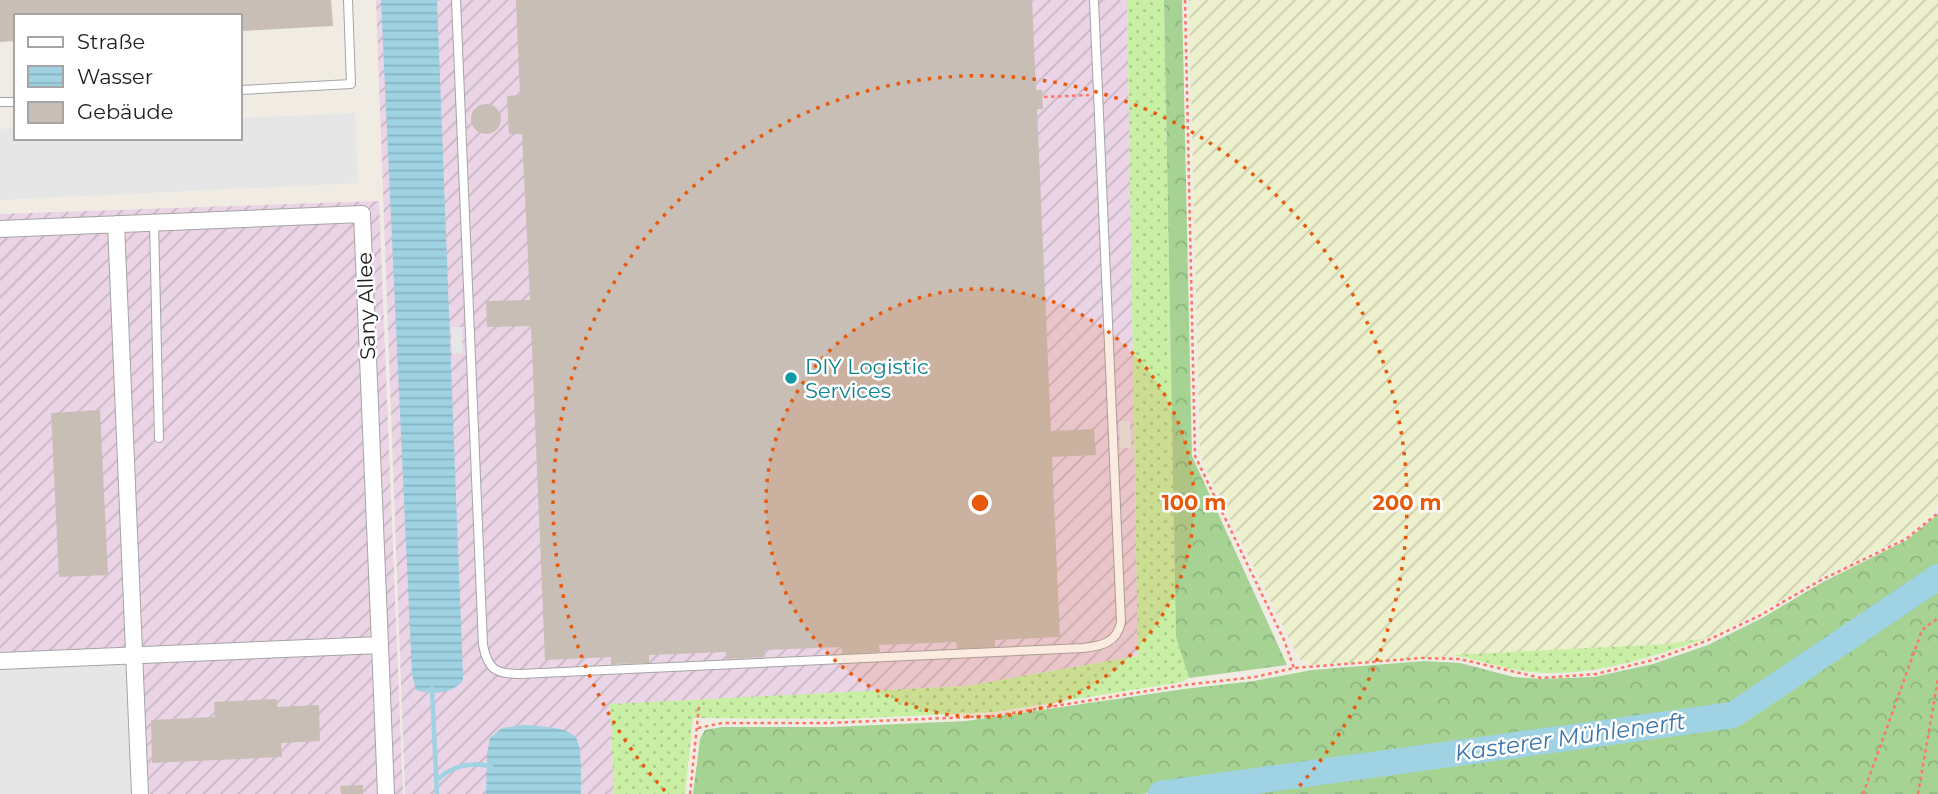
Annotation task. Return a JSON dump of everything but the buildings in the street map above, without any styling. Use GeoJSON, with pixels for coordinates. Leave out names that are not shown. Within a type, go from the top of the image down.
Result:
{"type":"FeatureCollection","features":[{"type":"Feature","properties":{"kind":"street","name":"Sany Allee"},"geometry":{"type":"LineString","coordinates":[[0,229],[362,214],[386,794]]}},
{"type":"Feature","properties":{"kind":"street"},"geometry":{"type":"LineString","coordinates":[[116,224],[140,794]]}},
{"type":"Feature","properties":{"kind":"street"},"geometry":{"type":"LineString","coordinates":[[0,661],[380,645]]}},
{"type":"Feature","properties":{"kind":"lane"},"geometry":{"type":"LineString","coordinates":[[242,90],[351,84],[348,0]]}},
{"type":"Feature","properties":{"kind":"lane"},"geometry":{"type":"LineString","coordinates":[[456,0],[483,645],[489,665],[504,674],[1083,648],[1101,646],[1116,635],[1121,622],[1094,0]]}},
{"type":"Feature","properties":{"kind":"lane"},"geometry":{"type":"LineString","coordinates":[[154,223],[159,438]]}},
{"type":"Feature","properties":{"kind":"path"},"geometry":{"type":"LineString","coordinates":[[1185,0],[1195,456],[1284,640],[1294,668]]}},
{"type":"Feature","properties":{"kind":"path"},"geometry":{"type":"LineString","coordinates":[[1044,97],[1098,94]]}},
{"type":"Feature","properties":{"kind":"path"},"geometry":{"type":"LineString","coordinates":[[698,728],[722,723],[828,723],[994,716],[1184,685],[1255,677],[1294,668],[1422,658],[1460,659],[1541,678],[1596,674],[1653,660],[1706,641],[1759,616],[1821,580],[1906,538],[1937,512]]}},
{"type":"Feature","properties":{"kind":"path"},"geometry":{"type":"LineString","coordinates":[[1864,794],[1922,630],[1938,618]]}},
{"type":"Feature","properties":{"kind":"path"},"geometry":{"type":"LineString","coordinates":[[1918,794],[1938,679]]}},
{"type":"Feature","properties":{"kind":"path"},"geometry":{"type":"LineString","coordinates":[[690,794],[699,706]]}},
{"type":"Feature","properties":{"kind":"shaded area","name":"DIY Logistic Services"},"geometry":{"type":"Polygon","coordinates":[[[376,0],[1127,0],[1138,656],[966,686],[610,705],[614,794],[405,794],[376,0]]]}},
{"type":"Feature","properties":{"kind":"shaded area"},"geometry":{"type":"Polygon","coordinates":[[[355,113],[358,183],[0,200],[0,129],[14,128],[14,140],[242,140],[242,118],[355,113]]]}},
{"type":"Feature","properties":{"kind":"shaded area"},"geometry":{"type":"Polygon","coordinates":[[[379,201],[403,794],[0,794],[0,214],[379,201]]]}},
{"type":"Feature","properties":{"kind":"shaded area"},"geometry":{"type":"Polygon","coordinates":[[[451,327],[462,327],[463,353],[452,354],[451,327]]]}},
{"type":"Feature","properties":{"kind":"shaded area"},"geometry":{"type":"Polygon","coordinates":[[[1119,421],[1130,421],[1131,448],[1120,448],[1119,421]]]}},
{"type":"Feature","properties":{"kind":"shaded area"},"geometry":{"type":"Polygon","coordinates":[[[126,662],[132,794],[0,794],[0,669],[126,662]]]}},
{"type":"Feature","properties":{"kind":"green space"},"geometry":{"type":"Polygon","coordinates":[[[1127,0],[1164,0],[1176,637],[1189,678],[1182,682],[995,712],[843,719],[693,718],[685,794],[614,794],[610,704],[966,686],[1138,656],[1127,0]]]}},
{"type":"Feature","properties":{"kind":"green space"},"geometry":{"type":"Polygon","coordinates":[[[1164,0],[1182,0],[1192,456],[1287,665],[1189,678],[1176,637],[1164,0]]]}},
{"type":"Feature","properties":{"kind":"green space"},"geometry":{"type":"Polygon","coordinates":[[[1189,0],[1938,0],[1938,505],[1905,537],[1819,578],[1757,614],[1707,638],[1668,644],[1312,665],[1299,659],[1200,453],[1189,0]]]}},
{"type":"Feature","properties":{"kind":"green space"},"geometry":{"type":"Polygon","coordinates":[[[1938,514],[1938,575],[1934,579],[1732,712],[1142,794],[693,794],[700,739],[705,730],[722,727],[831,727],[966,721],[1254,681],[1312,670],[1424,661],[1460,663],[1514,677],[1542,679],[1594,677],[1653,664],[1708,645],[1762,618],[1823,582],[1907,540],[1938,514]]]}},
{"type":"Feature","properties":{"kind":"green space"},"geometry":{"type":"Polygon","coordinates":[[[1938,580],[1938,794],[1192,794],[1734,717],[1938,580]]]}},
{"type":"Feature","properties":{"kind":"green space"},"geometry":{"type":"Polygon","coordinates":[[[1707,638],[1613,666],[1565,673],[1516,670],[1453,655],[1668,644],[1707,638]]]}},
{"type":"Feature","properties":{"kind":"water"},"geometry":{"type":"Polygon","coordinates":[[[381,0],[437,0],[463,678],[462,682],[452,689],[429,693],[416,690],[412,674],[381,0]]]}},
{"type":"Feature","properties":{"kind":"water"},"geometry":{"type":"Polygon","coordinates":[[[523,725],[559,729],[576,738],[581,758],[581,794],[486,794],[490,738],[502,728],[523,725]]]}},
{"type":"Feature","properties":{"kind":"waterway","name":"Kasterer Mühlenerft"},"geometry":{"type":"LineString","coordinates":[[1161,794],[1733,715],[1938,577]]}},
{"type":"Feature","properties":{"kind":"waterway"},"geometry":{"type":"LineString","coordinates":[[432,688],[437,794]]}},
{"type":"Feature","properties":{"kind":"waterway"},"geometry":{"type":"LineString","coordinates":[[436,781],[448,771],[462,766],[491,766]]}},
{"type":"Feature","properties":{"kind":"place","name":"DIY Logistic Services"},"geometry":{"type":"Point","coordinates":[791,378]}}]}
